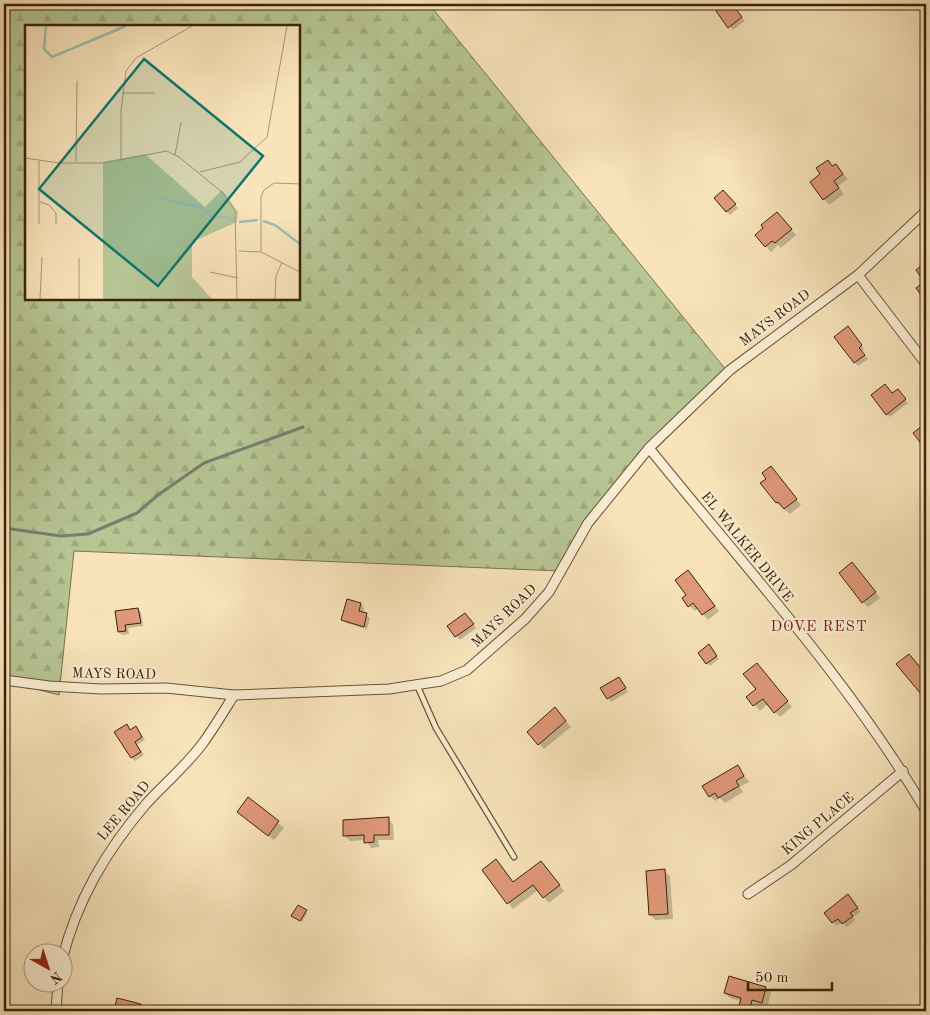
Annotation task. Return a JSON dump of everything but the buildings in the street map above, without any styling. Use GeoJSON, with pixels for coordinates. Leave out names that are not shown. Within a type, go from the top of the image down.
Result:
{"type":"FeatureCollection","features":[{"type":"Feature","properties":{"kind":"street","name":"MAYS ROAD"},"geometry":{"type":"LineString","coordinates":[[4,680],[49,686],[101,689],[166,688],[234,695],[389,689],[440,681],[467,670],[525,619],[549,592],[588,523],[649,448],[730,370],[858,275],[926,211]]}},
{"type":"Feature","properties":{"kind":"street"},"geometry":{"type":"LineString","coordinates":[[858,275],[926,364]]}},
{"type":"Feature","properties":{"kind":"street","name":"EL WALKER DRIVE"},"geometry":{"type":"LineString","coordinates":[[649,448],[840,684],[903,771],[926,811]]}},
{"type":"Feature","properties":{"kind":"street","name":"LEE ROAD"},"geometry":{"type":"LineString","coordinates":[[66,942],[70,928],[84,894],[111,847],[146,804],[202,744],[234,695]]}},
{"type":"Feature","properties":{"kind":"street","name":"KING PLACE"},"geometry":{"type":"LineString","coordinates":[[748,894],[791,865],[903,771]]}},
{"type":"Feature","properties":{"kind":"street"},"geometry":{"type":"LineString","coordinates":[[56,1011],[57,992]]}},
{"type":"Feature","properties":{"kind":"lane"},"geometry":{"type":"LineString","coordinates":[[417,685],[436,728],[514,857]]}},
{"type":"Feature","properties":{"kind":"green space"},"geometry":{"type":"Polygon","coordinates":[[[4,4],[429,4],[731,376],[610,493],[560,571],[74,551],[59,695],[4,681],[4,4]]]}},
{"type":"Feature","properties":{"kind":"waterway"},"geometry":{"type":"LineString","coordinates":[[4,528],[61,536],[88,534],[137,513],[158,495],[204,463],[303,427]]}},
{"type":"Feature","properties":{"kind":"district","name":"DOVE REST"},"geometry":{"type":"Point","coordinates":[819,627]}}]}
